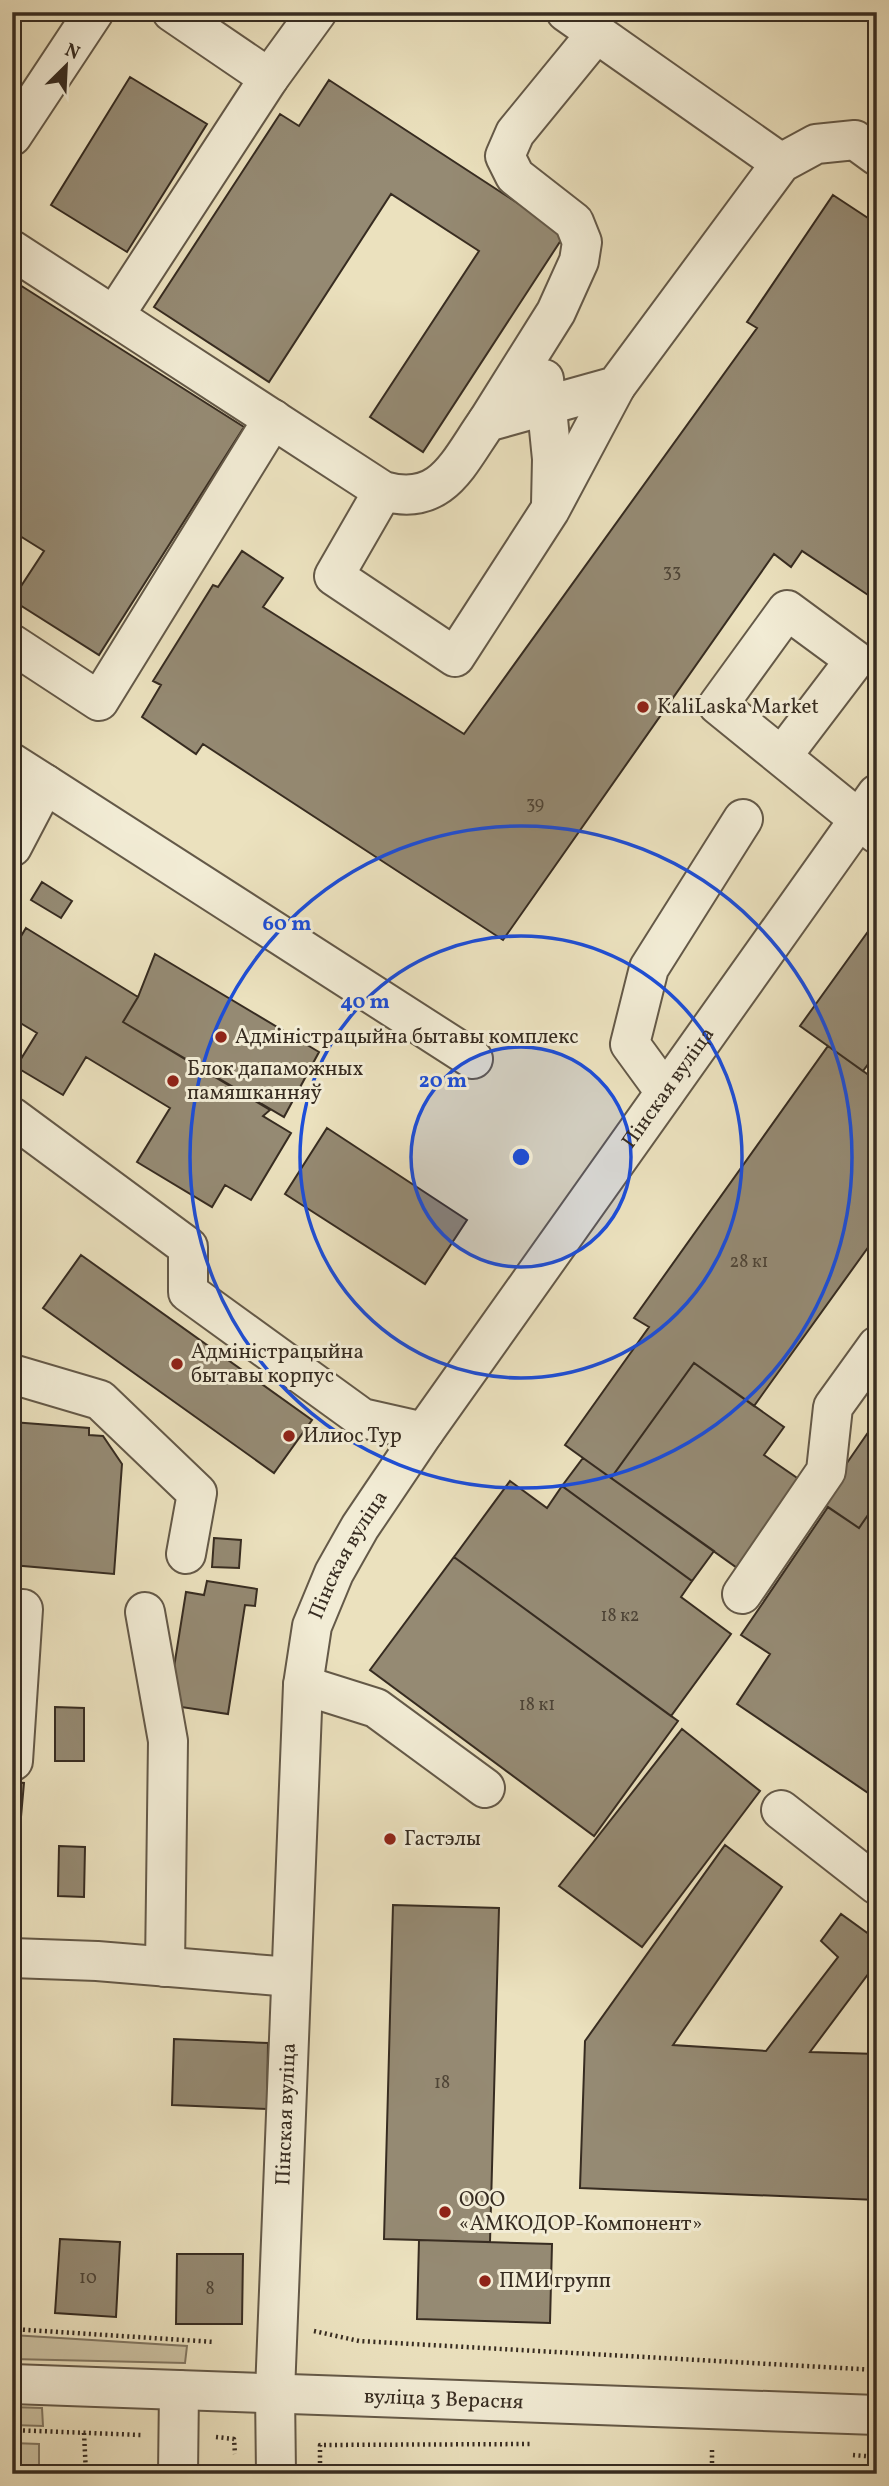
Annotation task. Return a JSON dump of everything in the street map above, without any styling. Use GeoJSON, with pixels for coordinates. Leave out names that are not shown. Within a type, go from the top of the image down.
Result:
{"type":"FeatureCollection","features":[{"type":"Feature","properties":{"kind":"street"},"geometry":{"type":"LineString","coordinates":[[12,136],[94,12]]}},
{"type":"Feature","properties":{"kind":"street"},"geometry":{"type":"LineString","coordinates":[[172,12],[269,78]]}},
{"type":"Feature","properties":{"kind":"street"},"geometry":{"type":"LineString","coordinates":[[114,316],[269,78],[317,12]]}},
{"type":"Feature","properties":{"kind":"street"},"geometry":{"type":"LineString","coordinates":[[12,250],[383,491],[401,496],[416,496],[447,480],[556,312],[579,261],[582,242],[575,222],[514,176],[505,156],[515,133],[581,23],[781,163]]}},
{"type":"Feature","properties":{"kind":"street"},"geometry":{"type":"LineString","coordinates":[[383,491],[334,576],[455,657],[550,510],[616,386],[781,163],[816,144],[855,140],[877,156]]}},
{"type":"Feature","properties":{"kind":"street"},"geometry":{"type":"LineString","coordinates":[[550,510],[552,459],[543,371],[556,312]]}},
{"type":"Feature","properties":{"kind":"street"},"geometry":{"type":"LineString","coordinates":[[486,422],[616,386]]}},
{"type":"Feature","properties":{"kind":"street"},"geometry":{"type":"LineString","coordinates":[[12,644],[99,701],[273,419]]}},
{"type":"Feature","properties":{"kind":"street"},"geometry":{"type":"LineString","coordinates":[[782,756],[870,816]]}},
{"type":"Feature","properties":{"kind":"street"},"geometry":{"type":"LineString","coordinates":[[12,763],[473,1059]]}},
{"type":"Feature","properties":{"kind":"street"},"geometry":{"type":"LineString","coordinates":[[12,847],[45,784]]}},
{"type":"Feature","properties":{"kind":"street","name":"Пінская вуліца"},"geometry":{"type":"LineString","coordinates":[[276,2474],[275,2392],[303,1685],[312,1626],[334,1573],[360,1527],[424,1432],[665,1093],[870,816]]}},
{"type":"Feature","properties":{"kind":"street"},"geometry":{"type":"LineString","coordinates":[[665,1093],[630,1044],[649,968],[743,819]]}},
{"type":"Feature","properties":{"kind":"street"},"geometry":{"type":"LineString","coordinates":[[12,1117],[188,1247],[188,1292],[362,1418],[424,1432]]}},
{"type":"Feature","properties":{"kind":"street"},"geometry":{"type":"LineString","coordinates":[[742,1594],[826,1471],[833,1408],[877,1346]]}},
{"type":"Feature","properties":{"kind":"street"},"geometry":{"type":"LineString","coordinates":[[12,1374],[100,1400],[198,1493],[186,1554]]}},
{"type":"Feature","properties":{"kind":"street"},"geometry":{"type":"LineString","coordinates":[[12,1609],[23,1609],[13,1761]]}},
{"type":"Feature","properties":{"kind":"street"},"geometry":{"type":"LineString","coordinates":[[145,1612],[168,1741],[165,1967]]}},
{"type":"Feature","properties":{"kind":"street"},"geometry":{"type":"LineString","coordinates":[[303,1685],[376,1708],[485,1788]]}},
{"type":"Feature","properties":{"kind":"street"},"geometry":{"type":"LineString","coordinates":[[781,1810],[877,1885]]}},
{"type":"Feature","properties":{"kind":"street"},"geometry":{"type":"LineString","coordinates":[[12,1958],[97,1961],[291,1977]]}},
{"type":"Feature","properties":{"kind":"street","name":"вуліца 3 Верасня"},"geometry":{"type":"LineString","coordinates":[[12,2384],[877,2415]]}},
{"type":"Feature","properties":{"kind":"street"},"geometry":{"type":"LineString","coordinates":[[178,2474],[179,2390]]}},
{"type":"Feature","properties":{"kind":"path"},"geometry":{"type":"LineString","coordinates":[[12,2329],[215,2342]]}},
{"type":"Feature","properties":{"kind":"path"},"geometry":{"type":"LineString","coordinates":[[310,2331],[359,2341],[877,2370]]}},
{"type":"Feature","properties":{"kind":"path"},"geometry":{"type":"LineString","coordinates":[[84,2433],[86,2474]]}},
{"type":"Feature","properties":{"kind":"path"},"geometry":{"type":"LineString","coordinates":[[320,2474],[320,2445],[541,2444]]}},
{"type":"Feature","properties":{"kind":"path"},"geometry":{"type":"LineString","coordinates":[[699,2447],[726,2449]]}},
{"type":"Feature","properties":{"kind":"path"},"geometry":{"type":"LineString","coordinates":[[712,2448],[712,2474]]}},
{"type":"Feature","properties":{"kind":"path"},"geometry":{"type":"LineString","coordinates":[[849,2455],[877,2457]]}},
{"type":"Feature","properties":{"kind":"shaded area"},"geometry":{"type":"Polygon","coordinates":[[[12,2335],[187,2346],[185,2363],[12,2359],[12,2335]]]}},
{"type":"Feature","properties":{"kind":"shaded area"},"geometry":{"type":"Polygon","coordinates":[[[12,2407],[42,2408],[43,2426],[12,2425],[12,2407]]]}},
{"type":"Feature","properties":{"kind":"shaded area"},"geometry":{"type":"Polygon","coordinates":[[[12,2443],[39,2444],[39,2469],[12,2469],[12,2443]]]}},
{"type":"Feature","properties":{"kind":"building"},"geometry":{"type":"Polygon","coordinates":[[[130,77],[207,124],[127,252],[51,205],[130,77]]]}},
{"type":"Feature","properties":{"kind":"building"},"geometry":{"type":"Polygon","coordinates":[[[329,80],[565,234],[423,452],[370,417],[479,251],[391,194],[269,382],[154,307],[280,114],[299,126],[329,80]]]}},
{"type":"Feature","properties":{"kind":"building"},"geometry":{"type":"Polygon","coordinates":[[[833,195],[877,224],[877,601],[802,551],[791,567],[774,554],[503,940],[203,744],[196,754],[142,717],[161,685],[153,681],[213,585],[218,587],[242,551],[283,578],[263,607],[464,734],[757,328],[747,322],[833,195]]]}},
{"type":"Feature","properties":{"kind":"building"},"geometry":{"type":"Polygon","coordinates":[[[12,280],[244,427],[99,655],[12,600],[44,551],[12,531],[12,280]]]}},
{"type":"Feature","properties":{"kind":"building"},"geometry":{"type":"Polygon","coordinates":[[[42,882],[72,901],[61,918],[31,900],[42,882]]]}},
{"type":"Feature","properties":{"kind":"building"},"geometry":{"type":"Polygon","coordinates":[[[877,919],[877,1052],[863,1071],[800,1026],[877,919]]]}},
{"type":"Feature","properties":{"kind":"building","name":"Блок дапаможных памяшканняў"},"geometry":{"type":"Polygon","coordinates":[[[26,928],[138,997],[123,1022],[270,1110],[263,1116],[291,1133],[251,1200],[225,1185],[212,1207],[137,1162],[170,1108],[86,1057],[63,1095],[16,1067],[37,1033],[12,1018],[12,951],[26,928]]]}},
{"type":"Feature","properties":{"kind":"building","name":"Адміністрацыйна бытавы комплекс"},"geometry":{"type":"Polygon","coordinates":[[[155,954],[319,1052],[284,1117],[123,1022],[138,997],[155,954]]]}},
{"type":"Feature","properties":{"kind":"building"},"geometry":{"type":"Polygon","coordinates":[[[828,1046],[877,1081],[877,1235],[754,1406],[694,1363],[611,1478],[565,1445],[649,1327],[634,1318],[828,1046]]]}},
{"type":"Feature","properties":{"kind":"building"},"geometry":{"type":"Polygon","coordinates":[[[327,1128],[467,1220],[425,1284],[285,1194],[327,1128]]]}},
{"type":"Feature","properties":{"kind":"building","name":"Адміністрацыйна бытавы корпус"},"geometry":{"type":"Polygon","coordinates":[[[81,1255],[312,1420],[274,1473],[43,1308],[81,1255]]]}},
{"type":"Feature","properties":{"kind":"building"},"geometry":{"type":"Polygon","coordinates":[[[694,1363],[784,1427],[764,1455],[803,1482],[740,1570],[611,1478],[694,1363]]]}},
{"type":"Feature","properties":{"kind":"building"},"geometry":{"type":"Polygon","coordinates":[[[12,1422],[89,1428],[89,1435],[103,1436],[122,1464],[114,1574],[12,1565],[12,1422]]]}},
{"type":"Feature","properties":{"kind":"building"},"geometry":{"type":"Polygon","coordinates":[[[869,1431],[877,1436],[877,1502],[859,1528],[820,1502],[869,1431]]]}},
{"type":"Feature","properties":{"kind":"building"},"geometry":{"type":"Polygon","coordinates":[[[583,1458],[714,1551],[692,1581],[562,1486],[583,1458]]]}},
{"type":"Feature","properties":{"kind":"building"},"geometry":{"type":"Polygon","coordinates":[[[510,1481],[547,1508],[562,1486],[692,1581],[681,1597],[731,1634],[671,1716],[454,1557],[510,1481]]]}},
{"type":"Feature","properties":{"kind":"building"},"geometry":{"type":"Polygon","coordinates":[[[877,1502],[877,1799],[737,1704],[770,1654],[741,1635],[828,1507],[859,1528],[877,1502]]]}},
{"type":"Feature","properties":{"kind":"building"},"geometry":{"type":"Polygon","coordinates":[[[214,1538],[241,1540],[239,1568],[212,1567],[214,1538]]]}},
{"type":"Feature","properties":{"kind":"building"},"geometry":{"type":"Polygon","coordinates":[[[454,1557],[678,1721],[594,1836],[370,1670],[454,1557]]]}},
{"type":"Feature","properties":{"kind":"building"},"geometry":{"type":"Polygon","coordinates":[[[207,1581],[257,1589],[255,1606],[245,1605],[228,1714],[168,1705],[186,1592],[204,1595],[207,1581]]]}},
{"type":"Feature","properties":{"kind":"building"},"geometry":{"type":"Polygon","coordinates":[[[55,1707],[84,1708],[84,1761],[55,1761],[55,1707]]]}},
{"type":"Feature","properties":{"kind":"building"},"geometry":{"type":"Polygon","coordinates":[[[682,1729],[760,1791],[642,1947],[559,1886],[682,1729]]]}},
{"type":"Feature","properties":{"kind":"building"},"geometry":{"type":"Polygon","coordinates":[[[12,1782],[24,1783],[14,1896],[12,1896],[12,1782]]]}},
{"type":"Feature","properties":{"kind":"building"},"geometry":{"type":"Polygon","coordinates":[[[725,1845],[782,1887],[673,2045],[766,2051],[838,1957],[821,1941],[841,1914],[877,1940],[877,1980],[869,1973],[810,2052],[877,2054],[877,2200],[580,2188],[585,2041],[725,1845]]]}},
{"type":"Feature","properties":{"kind":"building"},"geometry":{"type":"Polygon","coordinates":[[[59,1846],[85,1847],[84,1897],[58,1896],[59,1846]]]}},
{"type":"Feature","properties":{"kind":"building"},"geometry":{"type":"Polygon","coordinates":[[[393,1905],[499,1908],[490,2242],[384,2239],[393,1905]]]}},
{"type":"Feature","properties":{"kind":"building"},"geometry":{"type":"Polygon","coordinates":[[[12,2031],[20,2032],[13,2109],[12,2109],[12,2031]]]}},
{"type":"Feature","properties":{"kind":"building"},"geometry":{"type":"Polygon","coordinates":[[[174,2039],[268,2043],[267,2109],[172,2105],[174,2039]]]}},
{"type":"Feature","properties":{"kind":"building"},"geometry":{"type":"Polygon","coordinates":[[[12,2237],[21,2238],[18,2307],[12,2307],[12,2237]]]}},
{"type":"Feature","properties":{"kind":"building"},"geometry":{"type":"Polygon","coordinates":[[[60,2239],[120,2242],[116,2317],[55,2313],[60,2239]]]}},
{"type":"Feature","properties":{"kind":"building","name":"ПМИ групп"},"geometry":{"type":"Polygon","coordinates":[[[419,2240],[552,2244],[550,2323],[417,2319],[419,2240]]]}},
{"type":"Feature","properties":{"kind":"building"},"geometry":{"type":"Polygon","coordinates":[[[177,2254],[243,2254],[242,2324],[176,2324],[177,2254]]]}},
{"type":"Feature","properties":{"kind":"building"},"geometry":{"type":"Polygon","coordinates":[[[357,2467],[551,2472],[551,2474],[356,2474],[357,2467]]]}},
{"type":"Feature","properties":{"kind":"place","name":"KaliLaska Market"},"geometry":{"type":"Point","coordinates":[643,707]}},
{"type":"Feature","properties":{"kind":"place","name":"Адміністрацыйна бытавы комплекс"},"geometry":{"type":"Point","coordinates":[221,1037]}},
{"type":"Feature","properties":{"kind":"place","name":"Блок дапаможных памяшканняў"},"geometry":{"type":"Point","coordinates":[173,1081]}},
{"type":"Feature","properties":{"kind":"place","name":"Адміністрацыйна бытавы корпус"},"geometry":{"type":"Point","coordinates":[177,1364]}},
{"type":"Feature","properties":{"kind":"place","name":"Илиос Тур"},"geometry":{"type":"Point","coordinates":[289,1436]}},
{"type":"Feature","properties":{"kind":"place","name":"Гастэлы"},"geometry":{"type":"Point","coordinates":[390,1839]}},
{"type":"Feature","properties":{"kind":"place","name":"ООО «АМКОДОР-Компонент»"},"geometry":{"type":"Point","coordinates":[445,2212]}},
{"type":"Feature","properties":{"kind":"place","name":"ПМИ групп"},"geometry":{"type":"Point","coordinates":[485,2281]}}]}
